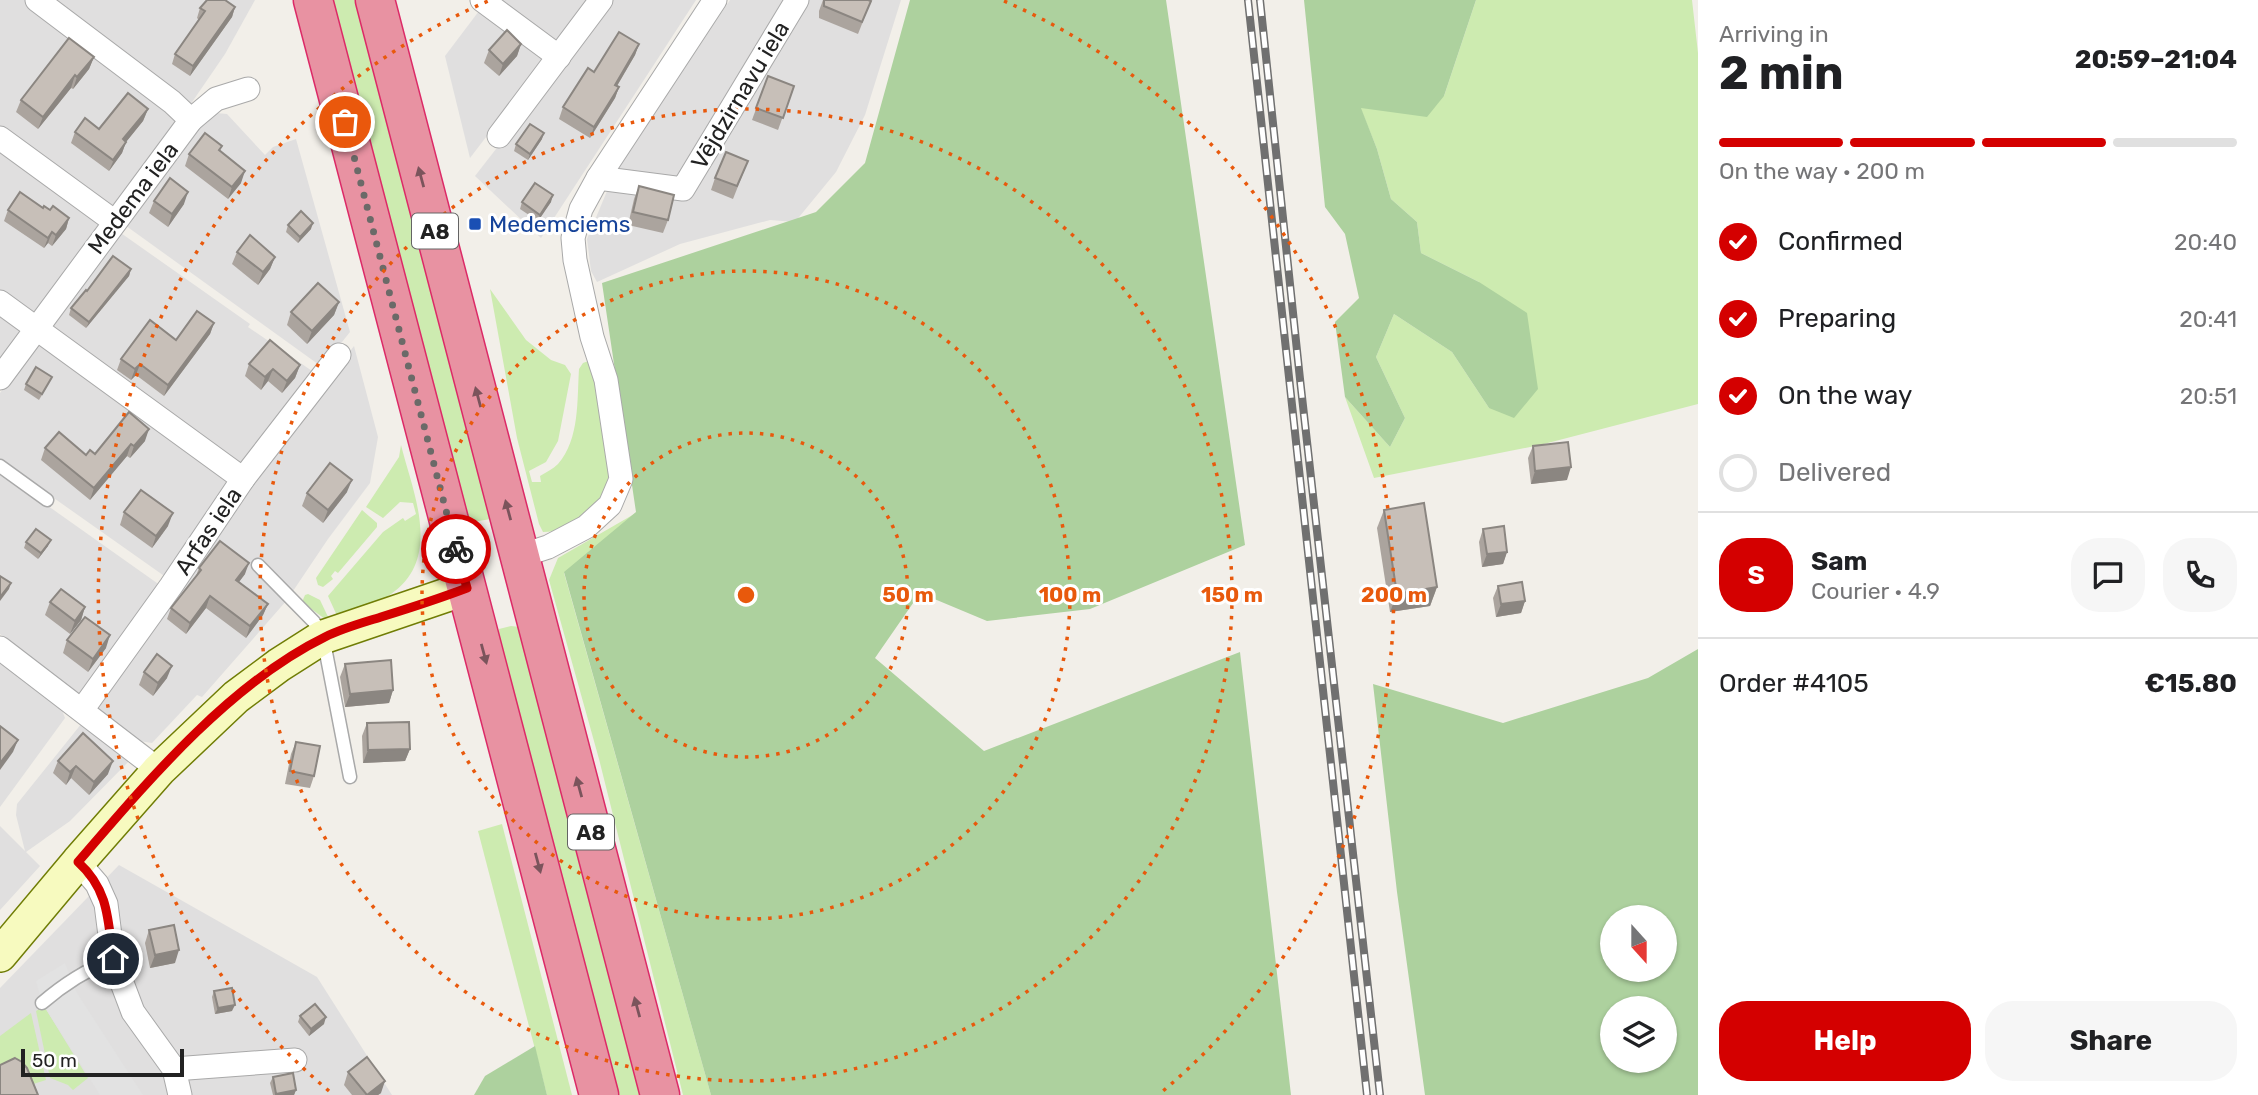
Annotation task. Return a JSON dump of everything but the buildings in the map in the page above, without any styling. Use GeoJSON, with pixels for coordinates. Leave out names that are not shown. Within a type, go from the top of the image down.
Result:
{"type":"FeatureCollection","features":[{"type":"Feature","properties":{"kind":"highway","name":"A8"},"geometry":{"type":"LineString","coordinates":[[313,0],[599,1095]]}},
{"type":"Feature","properties":{"kind":"highway","name":"A8"},"geometry":{"type":"LineString","coordinates":[[375,0],[660,1095]]}},
{"type":"Feature","properties":{"kind":"street"},"geometry":{"type":"LineString","coordinates":[[37,0],[172,102],[191,120]]}},
{"type":"Feature","properties":{"kind":"street"},"geometry":{"type":"LineString","coordinates":[[499,135],[601,0]]}},
{"type":"Feature","properties":{"kind":"street"},"geometry":{"type":"LineString","coordinates":[[520,556],[548,547],[586,527],[610,505],[621,479],[606,380],[592,337],[575,260],[573,238],[581,209],[598,178],[715,0]]}},
{"type":"Feature","properties":{"kind":"street","name":"Vējdzirnavu iela"},"geometry":{"type":"LineString","coordinates":[[598,178],[683,189],[797,0]]}},
{"type":"Feature","properties":{"kind":"street"},"geometry":{"type":"LineString","coordinates":[[482,1],[559,57]]}},
{"type":"Feature","properties":{"kind":"street","name":"Medema iela"},"geometry":{"type":"LineString","coordinates":[[0,378],[191,120],[216,99],[248,89]]}},
{"type":"Feature","properties":{"kind":"street"},"geometry":{"type":"LineString","coordinates":[[0,138],[115,222]]}},
{"type":"Feature","properties":{"kind":"street"},"geometry":{"type":"LineString","coordinates":[[0,302],[243,479]]}},
{"type":"Feature","properties":{"kind":"street","name":"Arfas iela"},"geometry":{"type":"LineString","coordinates":[[82,710],[171,586],[243,479],[340,355]]}},
{"type":"Feature","properties":{"kind":"street"},"geometry":{"type":"LineString","coordinates":[[4,942],[159,771],[236,697],[323,637],[467,588]]}},
{"type":"Feature","properties":{"kind":"street"},"geometry":{"type":"LineString","coordinates":[[0,648],[159,771]]}},
{"type":"Feature","properties":{"kind":"street"},"geometry":{"type":"LineString","coordinates":[[78,862],[97,884],[106,904],[113,959],[133,1012],[174,1069],[180,1095]]}},
{"type":"Feature","properties":{"kind":"street"},"geometry":{"type":"LineString","coordinates":[[174,1069],[295,1060]]}},
{"type":"Feature","properties":{"kind":"lane"},"geometry":{"type":"LineString","coordinates":[[0,466],[47,500]]}},
{"type":"Feature","properties":{"kind":"lane"},"geometry":{"type":"LineString","coordinates":[[258,565],[314,622],[323,637],[350,777]]}},
{"type":"Feature","properties":{"kind":"lane"},"geometry":{"type":"LineString","coordinates":[[42,1003],[60,987],[89,969],[113,959]]}},
{"type":"Feature","properties":{"kind":"shaded area"},"geometry":{"type":"Polygon","coordinates":[[[0,0],[27,0],[182,118],[111,214],[0,133],[0,0]]]}},
{"type":"Feature","properties":{"kind":"shaded area"},"geometry":{"type":"Polygon","coordinates":[[[44,0],[255,0],[225,54],[188,108],[44,0]]]}},
{"type":"Feature","properties":{"kind":"shaded area"},"geometry":{"type":"Polygon","coordinates":[[[490,0],[592,0],[556,46],[490,0]]]}},
{"type":"Feature","properties":{"kind":"shaded area"},"geometry":{"type":"Polygon","coordinates":[[[612,0],[696,0],[541,238],[475,176],[612,0]]]}},
{"type":"Feature","properties":{"kind":"shaded area"},"geometry":{"type":"Polygon","coordinates":[[[730,0],[791,0],[683,178],[617,169],[730,0]]]}},
{"type":"Feature","properties":{"kind":"shaded area"},"geometry":{"type":"Polygon","coordinates":[[[804,0],[901,0],[865,115],[836,172],[795,222],[770,220],[680,244],[597,282],[591,271],[587,239],[610,184],[686,200],[804,0]]]}},
{"type":"Feature","properties":{"kind":"shaded area"},"geometry":{"type":"Polygon","coordinates":[[[482,7],[548,56],[470,158],[445,56],[482,7]]]}},
{"type":"Feature","properties":{"kind":"shaded area"},"geometry":{"type":"Polygon","coordinates":[[[216,113],[227,114],[265,155],[273,147],[296,139],[350,332],[322,367],[122,223],[208,116],[216,113]]]}},
{"type":"Feature","properties":{"kind":"shaded area"},"geometry":{"type":"Polygon","coordinates":[[[0,143],[105,224],[33,321],[0,297],[0,143]]]}},
{"type":"Feature","properties":{"kind":"shaded area"},"geometry":{"type":"Polygon","coordinates":[[[118,231],[315,373],[241,473],[46,331],[118,231]]]}},
{"type":"Feature","properties":{"kind":"shaded area"},"geometry":{"type":"Polygon","coordinates":[[[0,309],[26,331],[0,365],[0,309]]]}},
{"type":"Feature","properties":{"kind":"shaded area"},"geometry":{"type":"Polygon","coordinates":[[[40,339],[235,482],[170,580],[0,460],[0,393],[40,339]]]}},
{"type":"Feature","properties":{"kind":"shaded area"},"geometry":{"type":"Polygon","coordinates":[[[354,346],[378,437],[370,483],[287,600],[202,697],[197,695],[152,743],[139,741],[93,706],[354,346]]]}},
{"type":"Feature","properties":{"kind":"shaded area"},"geometry":{"type":"Polygon","coordinates":[[[0,472],[164,588],[82,696],[0,634],[0,472]]]}},
{"type":"Feature","properties":{"kind":"shaded area"},"geometry":{"type":"Polygon","coordinates":[[[0,660],[60,705],[65,718],[0,807],[0,660]]]}},
{"type":"Feature","properties":{"kind":"shaded area"},"geometry":{"type":"Polygon","coordinates":[[[82,723],[130,760],[70,821],[26,852],[40,866],[0,910],[0,826],[25,851],[16,815],[17,804],[82,723]]]}},
{"type":"Feature","properties":{"kind":"shaded area"},"geometry":{"type":"Polygon","coordinates":[[[119,865],[317,977],[392,1095],[0,1095],[0,988],[119,865]]]}},
{"type":"Feature","properties":{"kind":"shaded area"},"geometry":{"type":"Polygon","coordinates":[[[65,963],[77,993],[143,1095],[100,1095],[42,1003],[36,981],[65,963]]]}},
{"type":"Feature","properties":{"kind":"green space"},"geometry":{"type":"Polygon","coordinates":[[[331,0],[356,0],[491,519],[466,523],[331,0]]]}},
{"type":"Feature","properties":{"kind":"green space"},"geometry":{"type":"Polygon","coordinates":[[[910,0],[1166,0],[1245,545],[1090,609],[987,621],[920,593],[875,658],[984,751],[1240,652],[1291,1095],[711,1095],[564,572],[636,512],[602,283],[816,212],[865,163],[910,0]]]}},
{"type":"Feature","properties":{"kind":"green space"},"geometry":{"type":"Polygon","coordinates":[[[1304,0],[1476,0],[1444,96],[1427,117],[1361,108],[1377,149],[1391,199],[1417,222],[1421,253],[1479,282],[1527,313],[1538,389],[1514,418],[1489,408],[1452,352],[1394,314],[1376,357],[1405,418],[1390,447],[1345,397],[1335,322],[1359,298],[1345,234],[1325,207],[1304,0]]]}},
{"type":"Feature","properties":{"kind":"green space"},"geometry":{"type":"Polygon","coordinates":[[[1476,0],[1692,0],[1698,53],[1698,404],[1540,445],[1374,478],[1345,397],[1390,447],[1405,418],[1376,357],[1394,314],[1452,352],[1489,408],[1479,282],[1421,253],[1417,222],[1391,199],[1377,149],[1360,107],[1444,96],[1476,0]]]}},
{"type":"Feature","properties":{"kind":"green space"},"geometry":{"type":"Polygon","coordinates":[[[490,289],[526,340],[551,360],[565,365],[571,374],[558,441],[546,462],[529,471],[532,482],[541,482],[540,476],[556,466],[565,454],[574,431],[579,369],[583,363],[591,360],[608,447],[607,484],[594,506],[559,530],[543,532],[539,524],[517,438],[490,289]]]}},
{"type":"Feature","properties":{"kind":"green space"},"geometry":{"type":"Polygon","coordinates":[[[401,445],[420,524],[416,562],[407,579],[391,594],[339,620],[328,596],[383,532],[403,518],[405,521],[416,514],[413,503],[400,502],[383,518],[366,507],[399,457],[401,445]]]}},
{"type":"Feature","properties":{"kind":"green space"},"geometry":{"type":"Polygon","coordinates":[[[362,510],[377,523],[377,527],[338,573],[335,571],[331,576],[333,579],[323,587],[318,585],[316,578],[362,510]]]}},
{"type":"Feature","properties":{"kind":"green space"},"geometry":{"type":"Polygon","coordinates":[[[636,513],[564,573],[711,1095],[683,1095],[599,759],[549,580],[558,558],[636,513]]]}},
{"type":"Feature","properties":{"kind":"green space"},"geometry":{"type":"Polygon","coordinates":[[[308,594],[320,600],[329,622],[302,602],[308,594]]]}},
{"type":"Feature","properties":{"kind":"green space"},"geometry":{"type":"Polygon","coordinates":[[[520,627],[642,1095],[615,1095],[496,638],[499,629],[520,627]]]}},
{"type":"Feature","properties":{"kind":"green space"},"geometry":{"type":"Polygon","coordinates":[[[1698,649],[1698,1095],[1425,1095],[1397,892],[1373,684],[1503,723],[1648,678],[1698,649]]]}},
{"type":"Feature","properties":{"kind":"green space"},"geometry":{"type":"Polygon","coordinates":[[[502,824],[572,1095],[547,1095],[478,831],[502,824]]]}},
{"type":"Feature","properties":{"kind":"green space"},"geometry":{"type":"Polygon","coordinates":[[[44,1006],[88,1078],[73,1090],[68,1085],[50,1078],[36,1011],[44,1006]]]}},
{"type":"Feature","properties":{"kind":"green space"},"geometry":{"type":"Polygon","coordinates":[[[31,1013],[46,1080],[27,1086],[0,1073],[0,1036],[31,1013]]]}},
{"type":"Feature","properties":{"kind":"green space"},"geometry":{"type":"Polygon","coordinates":[[[535,1046],[547,1095],[474,1095],[485,1076],[535,1046]]]}},
{"type":"Feature","properties":{"kind":"railway"},"geometry":{"type":"LineString","coordinates":[[1248,0],[1367,1095]]}},
{"type":"Feature","properties":{"kind":"railway"},"geometry":{"type":"LineString","coordinates":[[1260,0],[1380,1095]]}},
{"type":"Feature","properties":{"kind":"way so far"},"geometry":{"type":"LineString","coordinates":[[345,122],[456,549]]}},
{"type":"Feature","properties":{"kind":"place","name":"Medemciems"},"geometry":{"type":"Point","coordinates":[475,224]}},
{"type":"Feature","properties":{"kind":"route"},"geometry":{"type":"LineString","coordinates":[[113,959],[106,904],[89,872],[78,862],[159,771],[236,697],[279,665],[323,637],[467,588],[456,549]]}}]}
